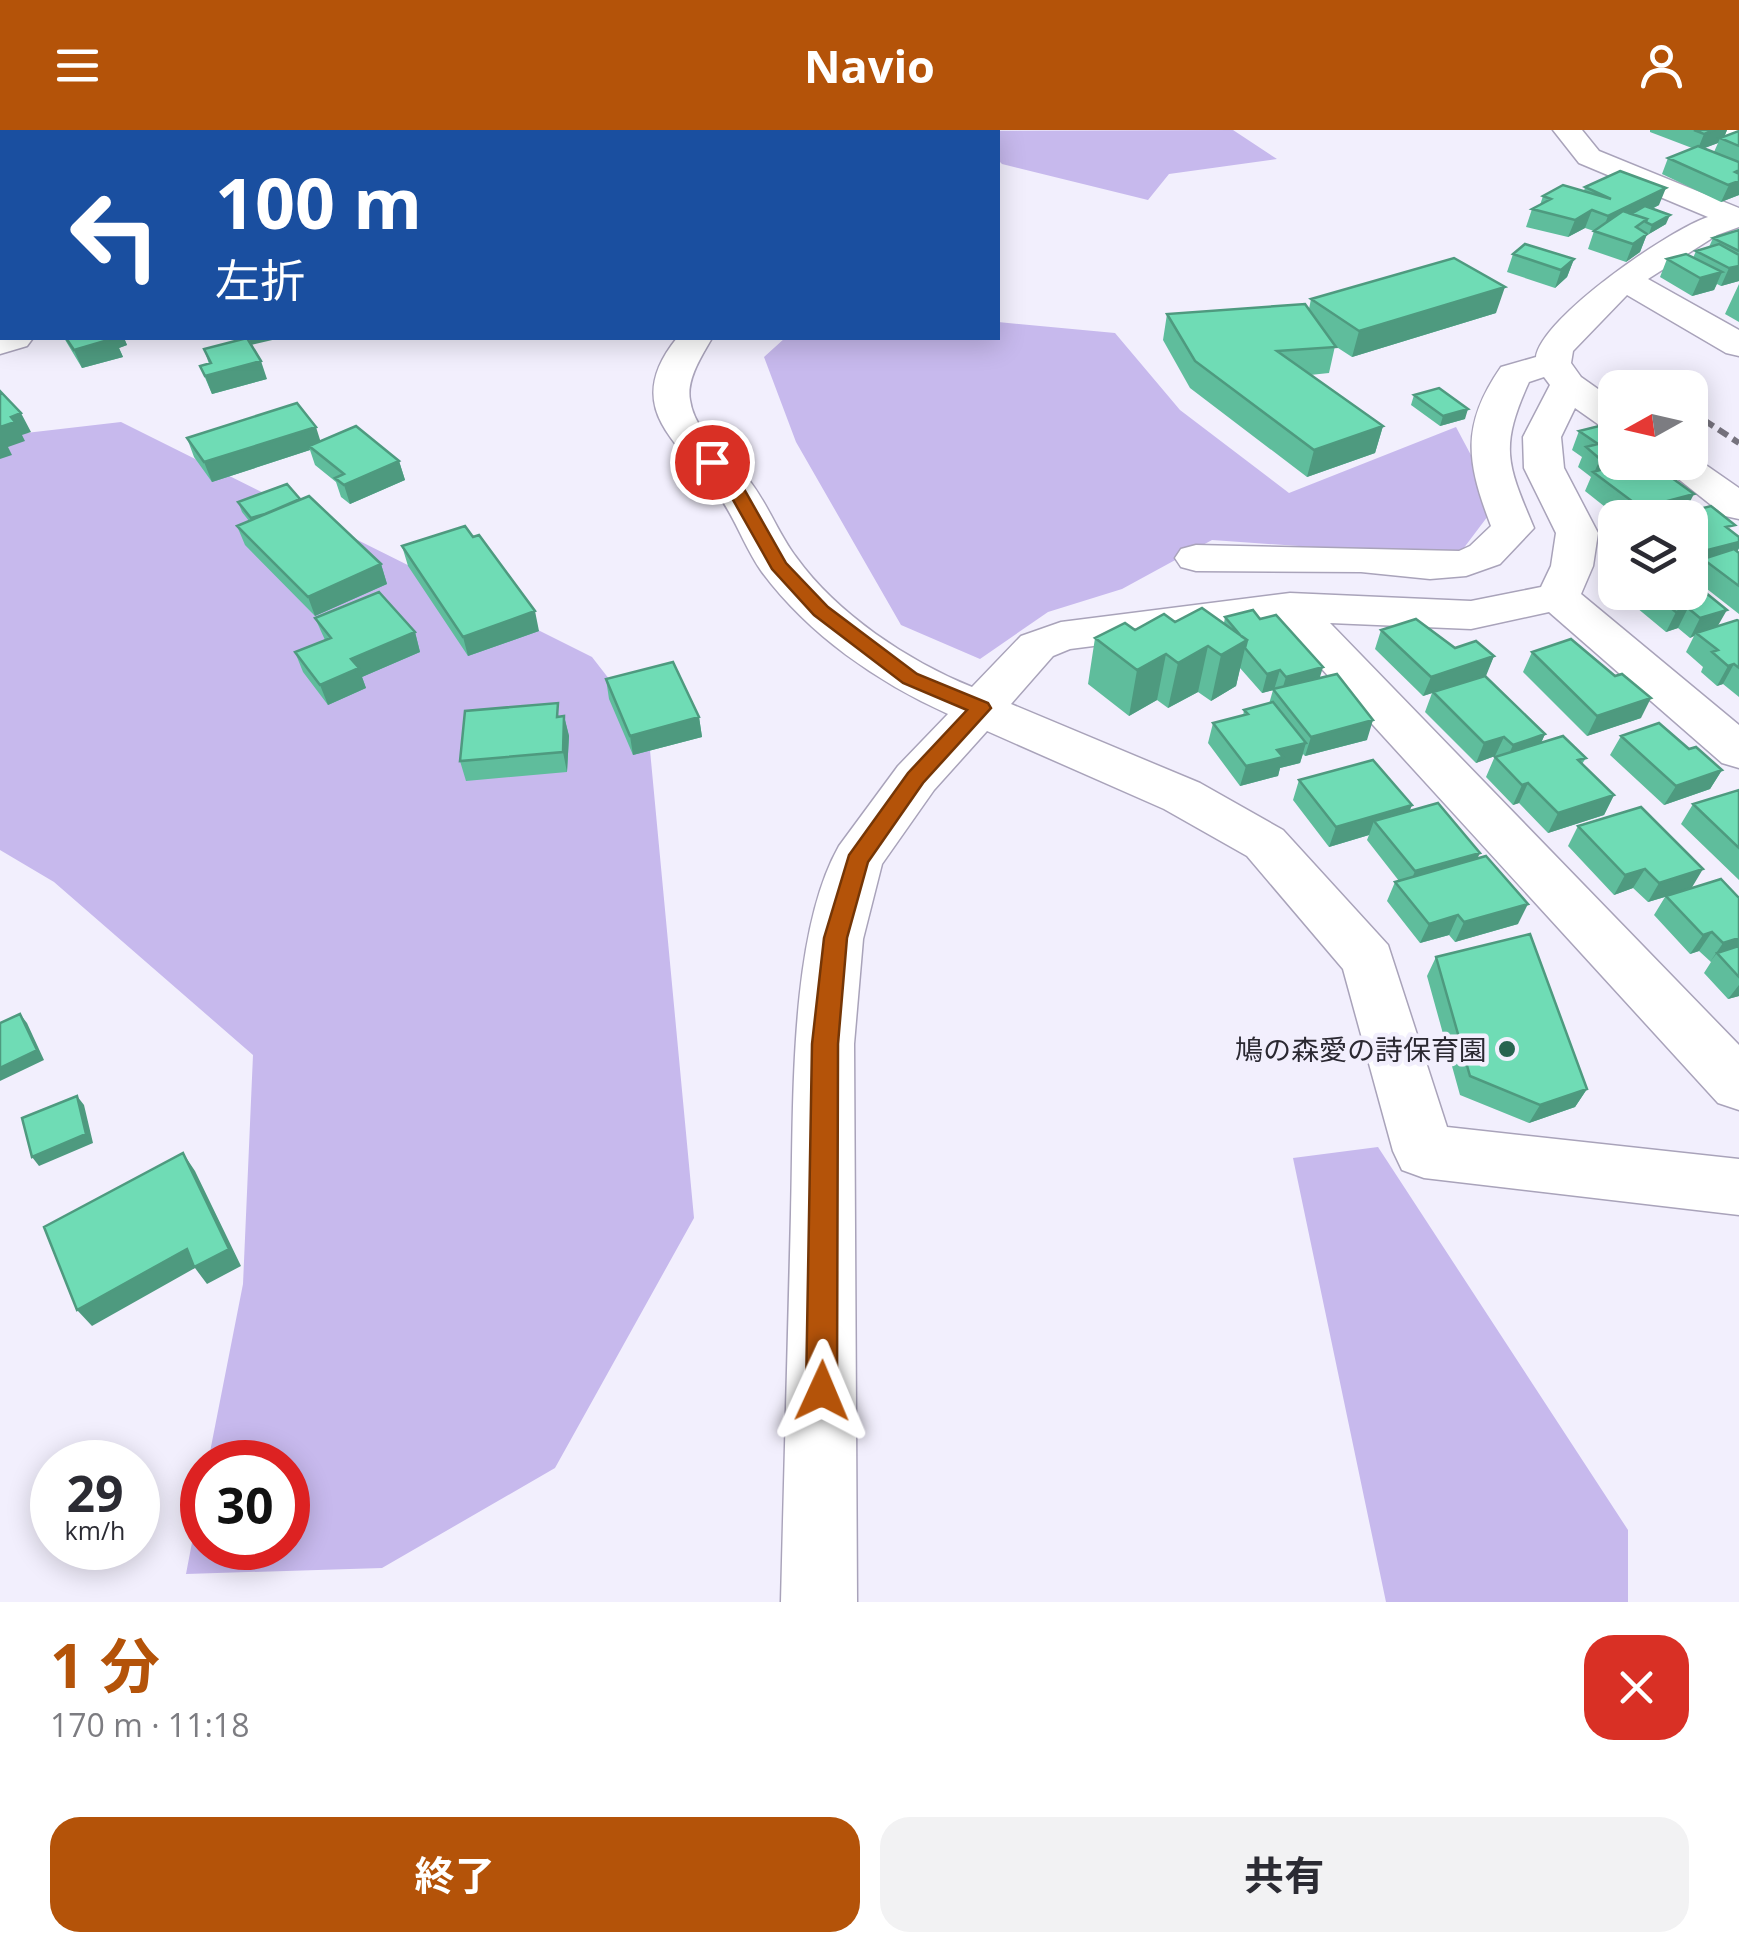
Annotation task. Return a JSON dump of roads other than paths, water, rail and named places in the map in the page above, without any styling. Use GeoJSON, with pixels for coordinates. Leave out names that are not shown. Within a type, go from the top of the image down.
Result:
{"type":"FeatureCollection","features":[{"type":"Feature","properties":{"kind":"street"},"geometry":{"type":"LineString","coordinates":[[1567,130],[1589,157],[1736,222]]}},
{"type":"Feature","properties":{"kind":"street"},"geometry":{"type":"LineString","coordinates":[[1728,130],[1739,134]]}},
{"type":"Feature","properties":{"kind":"street"},"geometry":{"type":"LineString","coordinates":[[1558,597],[1572,566],[1578,532],[1544,468],[1542,437],[1560,374],[1555,348],[1624,278],[1706,228],[1736,222]]}},
{"type":"Feature","properties":{"kind":"street"},"geometry":{"type":"LineString","coordinates":[[1624,278],[1739,344]]}},
{"type":"Feature","properties":{"kind":"street"},"geometry":{"type":"LineString","coordinates":[[693,340],[680,356],[670,398],[684,434],[736,489],[778,565],[821,611],[910,679],[1182,796],[1264,843],[1368,960],[1424,1151],[1739,1187]]}},
{"type":"Feature","properties":{"kind":"street"},"geometry":{"type":"LineString","coordinates":[[1196,558],[1466,564],[1484,555],[1513,528],[1487,461],[1488,428],[1514,375],[1560,374],[1598,404]]}},
{"type":"Feature","properties":{"kind":"street"},"geometry":{"type":"LineString","coordinates":[[1701,480],[1739,508]]}},
{"type":"Feature","properties":{"kind":"street"},"geometry":{"type":"LineString","coordinates":[[819,1602],[825,1044],[836,938],[857,860],[916,778],[1036,646],[1061,636],[1290,607],[1471,616],[1558,597]]}},
{"type":"Feature","properties":{"kind":"street"},"geometry":{"type":"LineString","coordinates":[[1558,597],[1739,752]]}},
{"type":"Feature","properties":{"kind":"street"},"geometry":{"type":"LineString","coordinates":[[1290,607],[1739,1085]]}},
{"type":"Feature","properties":{"kind":"railway"},"geometry":{"type":"LineString","coordinates":[[1708,423],[1739,443]]}},
{"type":"Feature","properties":{"kind":"place","name":"鳩の森愛の詩保育園"},"geometry":{"type":"Point","coordinates":[1507,1049]}}]}
